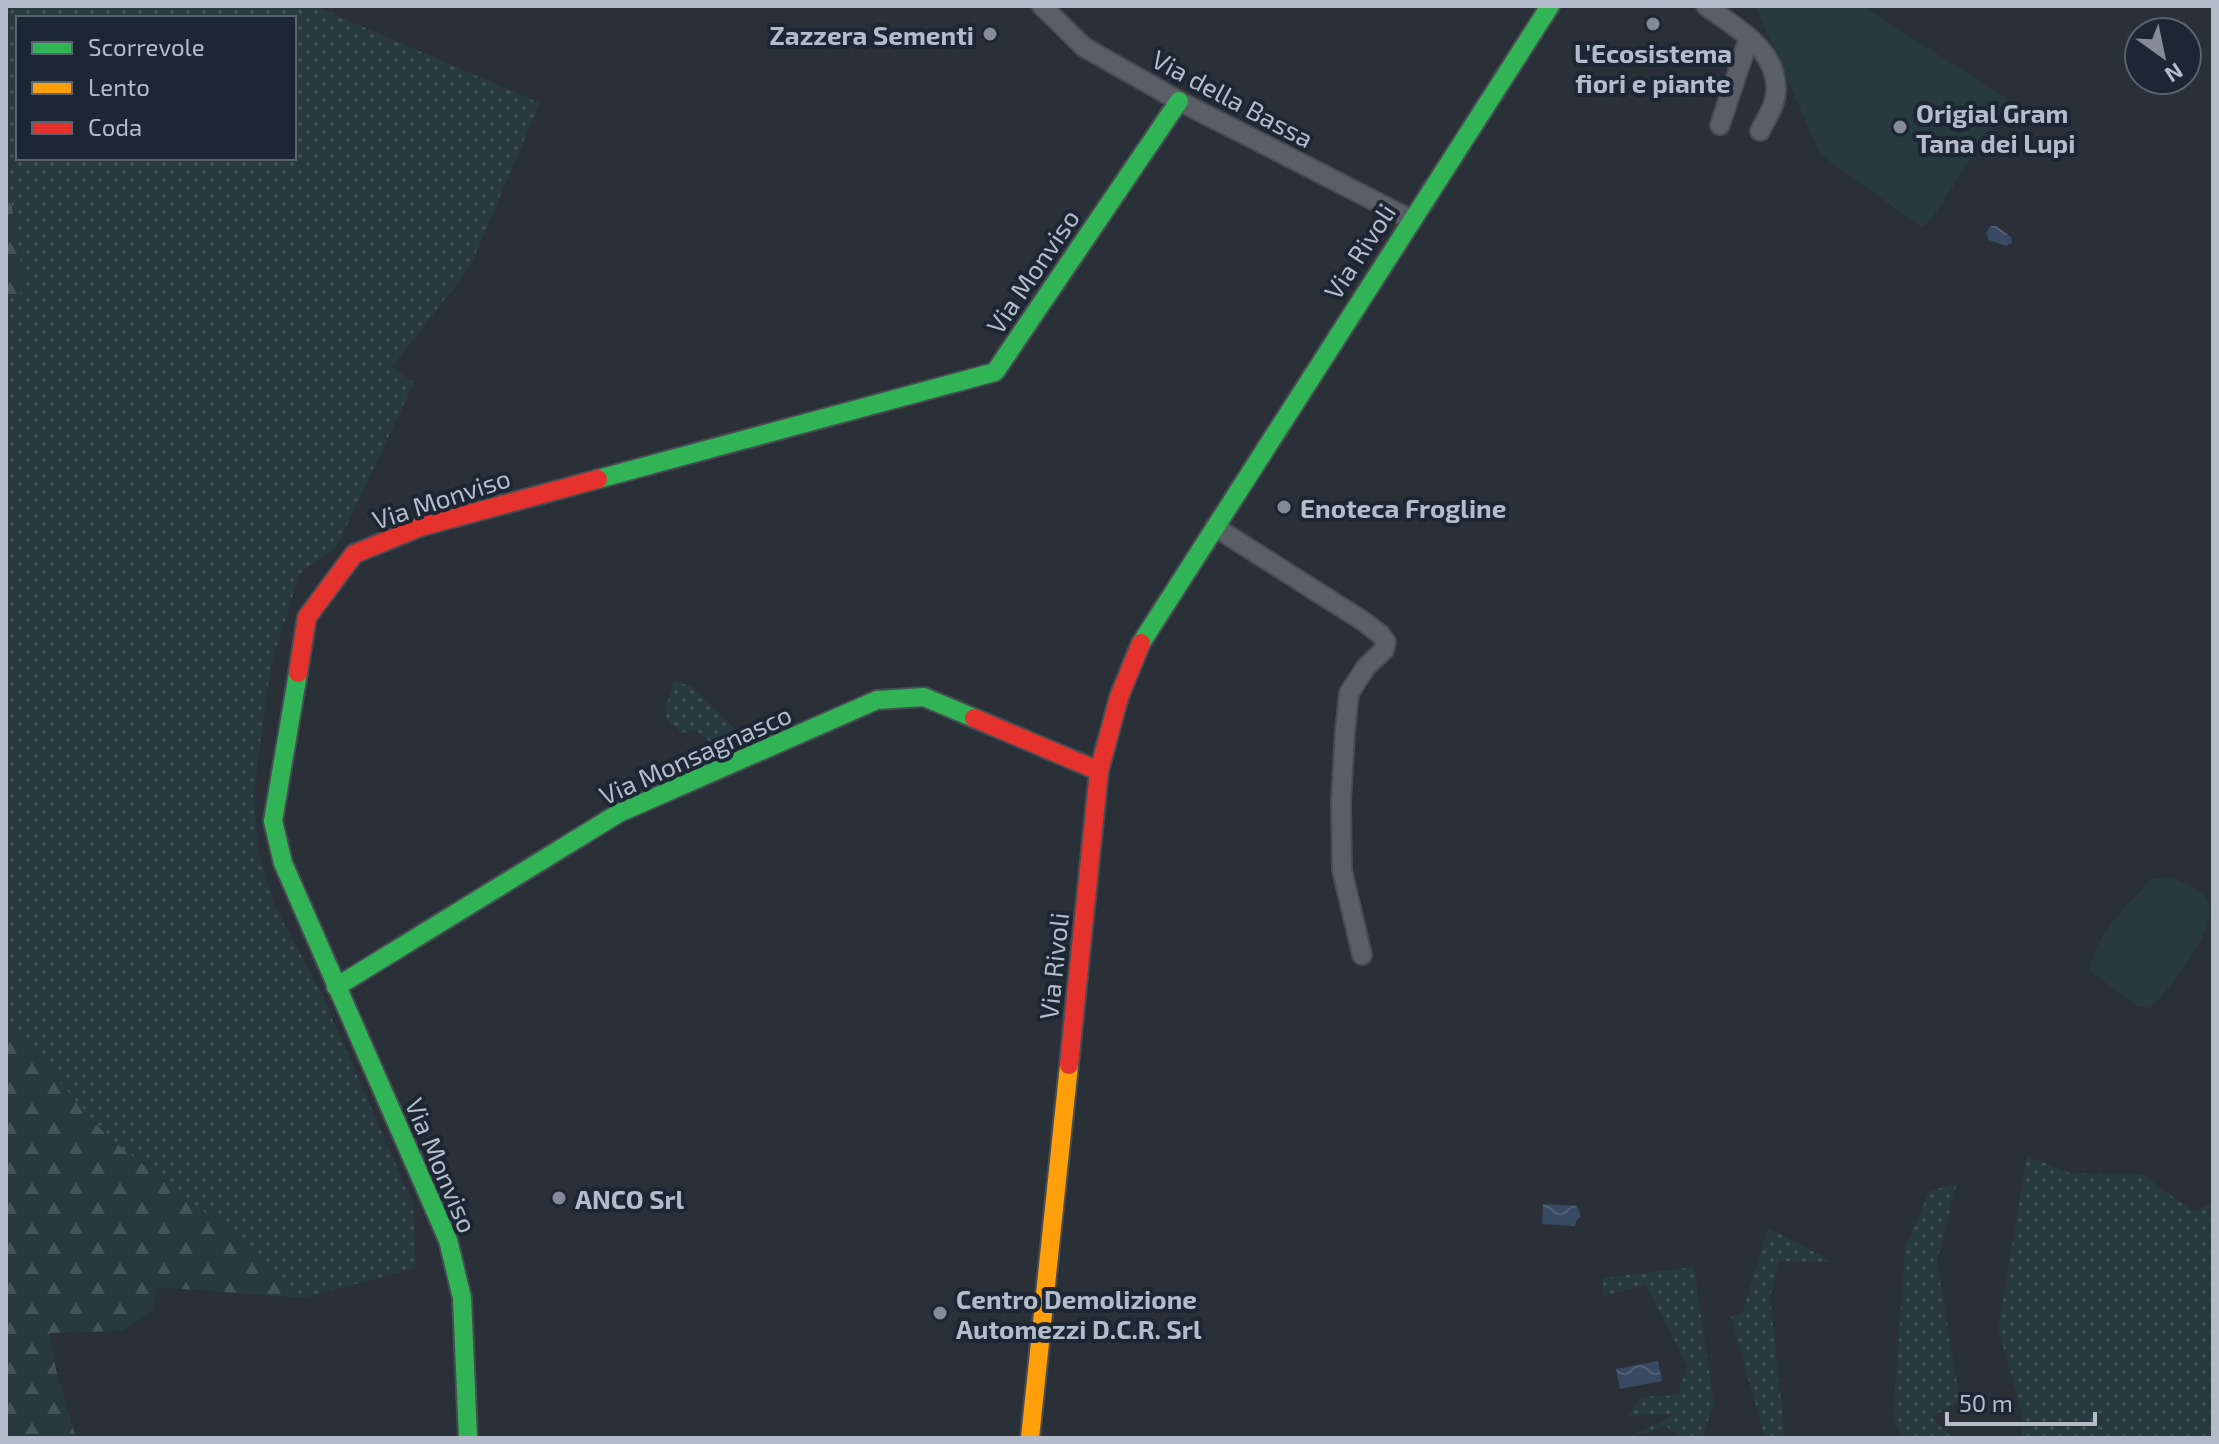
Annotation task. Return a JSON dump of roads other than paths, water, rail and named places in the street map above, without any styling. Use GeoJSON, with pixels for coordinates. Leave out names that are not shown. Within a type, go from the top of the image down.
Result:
{"type":"FeatureCollection","features":[{"type":"Feature","properties":{"kind":"street","name":"Via della Bassa"},"geometry":{"type":"LineString","coordinates":[[1042,6],[1084,47],[1179,101],[1410,219]]}},
{"type":"Feature","properties":{"kind":"street","name":"Via Rivoli"},"geometry":{"type":"LineString","coordinates":[[1030,1438],[1099,771],[1119,697],[1144,635],[1550,6]]}},
{"type":"Feature","properties":{"kind":"street"},"geometry":{"type":"LineString","coordinates":[[1706,6],[1761,48],[1768,59],[1777,89],[1774,104],[1760,131]]}},
{"type":"Feature","properties":{"kind":"street"},"geometry":{"type":"LineString","coordinates":[[1720,125],[1749,38]]}},
{"type":"Feature","properties":{"kind":"street","name":"Via Monviso"},"geometry":{"type":"LineString","coordinates":[[468,1438],[462,1298],[448,1240],[283,863],[273,821],[307,617],[354,554],[420,527],[995,372],[1179,101]]}},
{"type":"Feature","properties":{"kind":"street"},"geometry":{"type":"LineString","coordinates":[[1215,527],[1363,621],[1386,642],[1384,650],[1366,667],[1349,693],[1345,731],[1341,802],[1342,870],[1362,955]]}},
{"type":"Feature","properties":{"kind":"street","name":"Via Monsagnasco"},"geometry":{"type":"LineString","coordinates":[[336,987],[619,813],[877,700],[924,697],[1099,771]]}},
{"type":"Feature","properties":{"kind":"water"},"geometry":{"type":"Polygon","coordinates":[[[1991,226],[1996,226],[2011,237],[2012,243],[2006,246],[1989,240],[1986,233],[1991,226]]]}},
{"type":"Feature","properties":{"kind":"water"},"geometry":{"type":"Polygon","coordinates":[[[1543,1204],[1577,1206],[1581,1216],[1575,1226],[1542,1224],[1543,1204]]]}},
{"type":"Feature","properties":{"kind":"water"},"geometry":{"type":"Polygon","coordinates":[[[1658,1361],[1662,1381],[1620,1389],[1616,1369],[1658,1361]]]}},
{"type":"Feature","properties":{"kind":"place","name":"L'Ecosistema fiori e piante"},"geometry":{"type":"Point","coordinates":[1653,24]}},
{"type":"Feature","properties":{"kind":"place","name":"Zazzera Sementi"},"geometry":{"type":"Point","coordinates":[990,34]}},
{"type":"Feature","properties":{"kind":"place","name":"Origial Gram Tana dei Lupi"},"geometry":{"type":"Point","coordinates":[1900,127]}},
{"type":"Feature","properties":{"kind":"place","name":"Enoteca Frogline"},"geometry":{"type":"Point","coordinates":[1284,507]}},
{"type":"Feature","properties":{"kind":"place","name":"ANCO Srl"},"geometry":{"type":"Point","coordinates":[559,1198]}},
{"type":"Feature","properties":{"kind":"place","name":"Centro Demolizione Automezzi D.C.R. Srl"},"geometry":{"type":"Point","coordinates":[940,1313]}}]}
